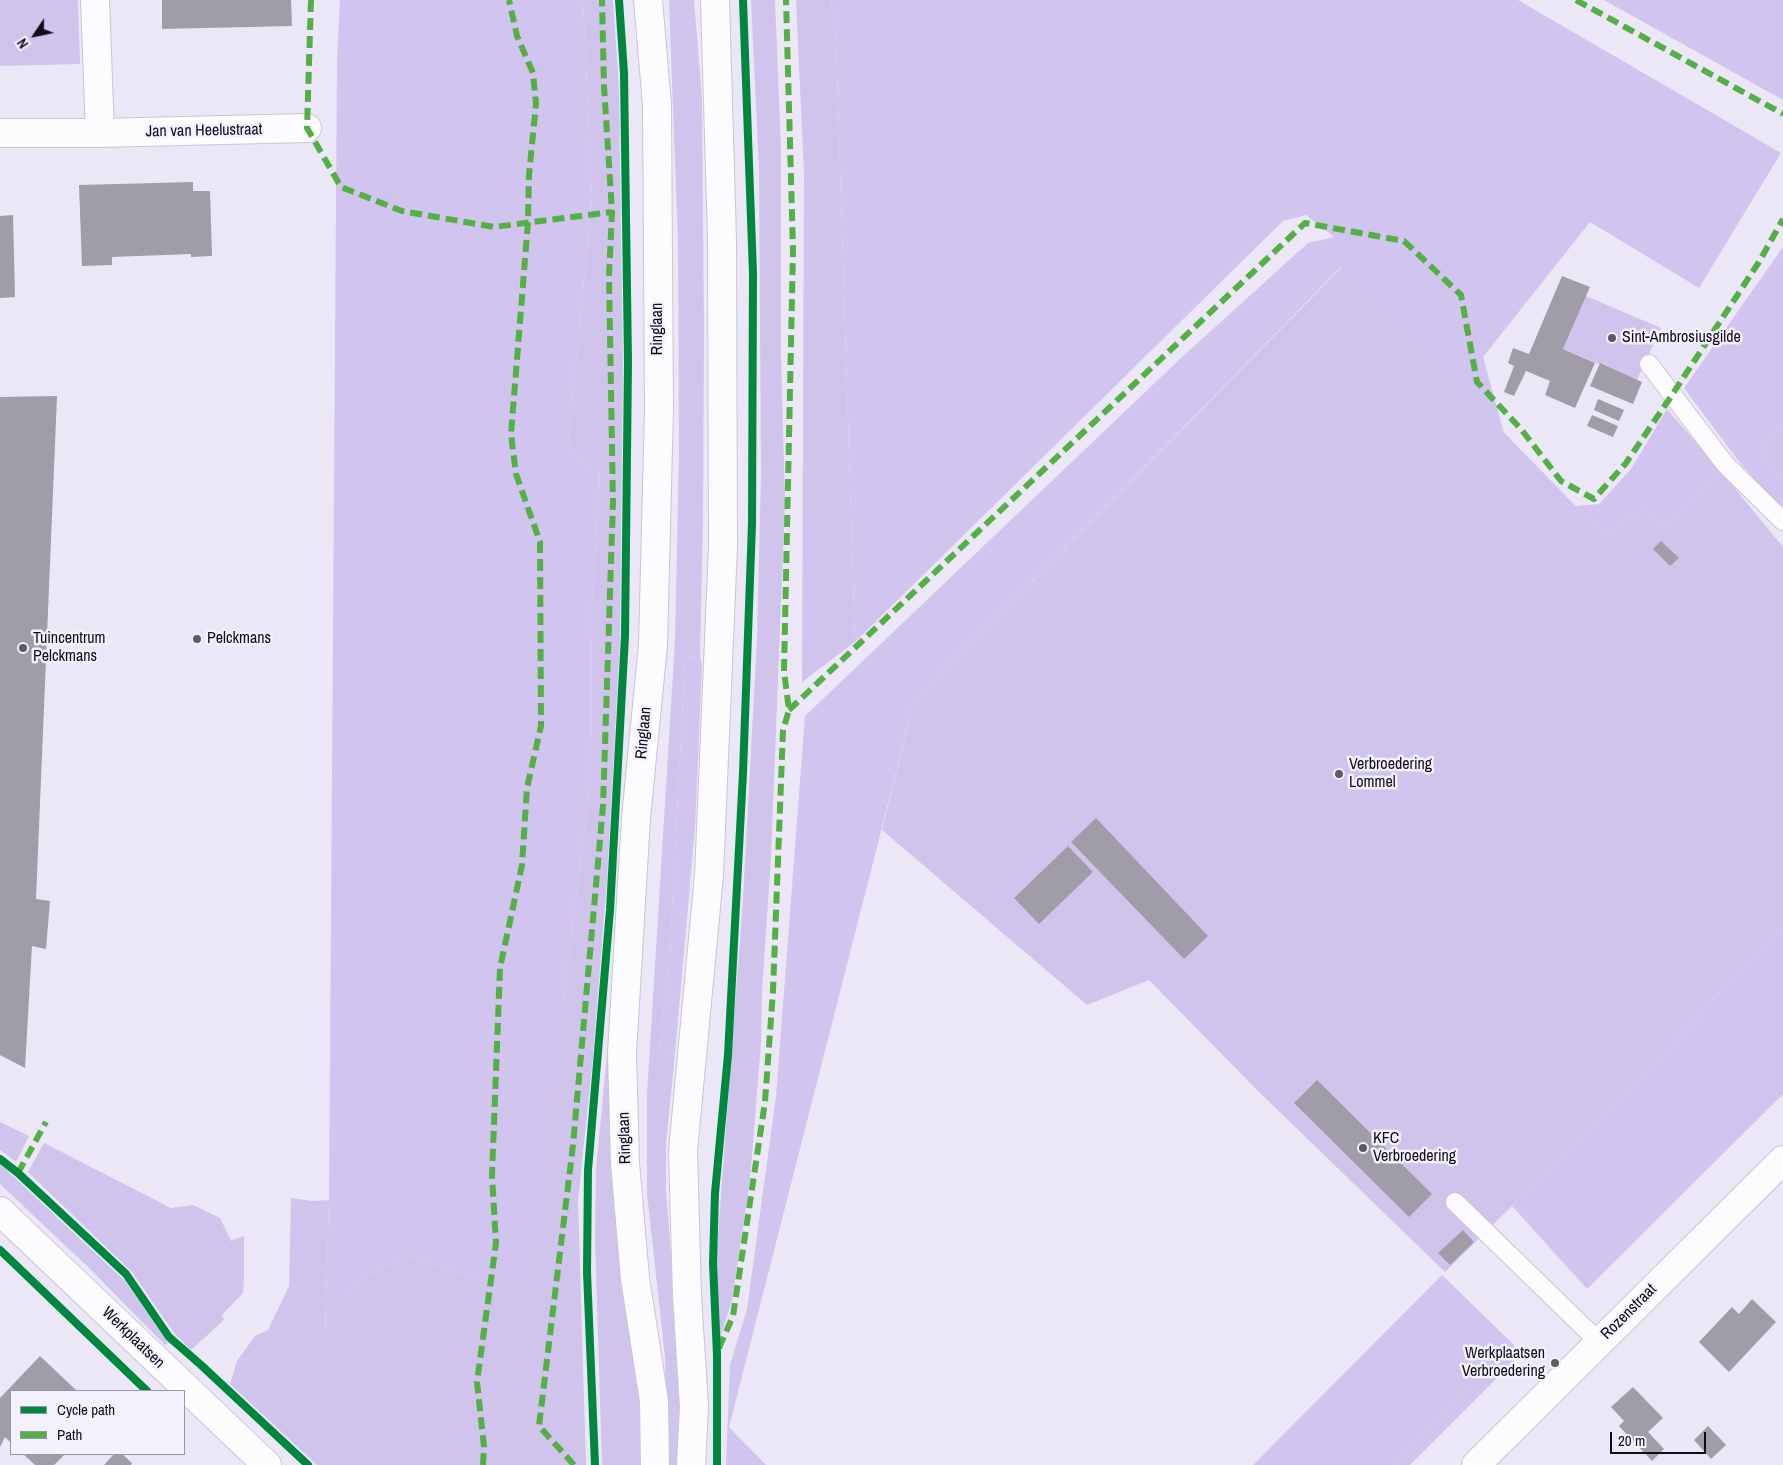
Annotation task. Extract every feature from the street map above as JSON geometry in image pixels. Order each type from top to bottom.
[{"type":"main road","points":[[94,0],[100,133]]},
{"type":"main road","name":"Ringlaan","points":[[648,0],[657,105],[659,418],[652,645],[636,818],[622,1053],[626,1173],[635,1278],[654,1401],[655,1465]]},
{"type":"main road","points":[[691,1465],[694,1407],[687,1296],[683,1151],[709,875],[723,546],[722,239],[715,0]]},
{"type":"main road","name":"Jan van Heelustraat","points":[[0,133],[100,133],[307,128]]},
{"type":"main road","name":"Rozenstraat","points":[[1476,1465],[1783,1160]]},
{"type":"main road","name":"Werkplaatsen","points":[[0,1211],[267,1465]]},
{"type":"lane","points":[[1649,364],[1725,464],[1783,521]]},
{"type":"lane","points":[[1455,1202],[1599,1342]]},
{"type":"shaded area","points":[[0,0],[78,0],[80,64],[0,66]]},
{"type":"shaded area","points":[[340,0],[583,0],[592,198],[568,444],[600,473],[592,600],[591,772],[564,999],[535,1278],[485,1282],[409,1256],[360,1280],[325,1336],[329,1200],[337,61]]},
{"type":"shaded area","points":[[583,0],[613,0],[619,89],[623,365],[620,640],[607,879],[593,1057],[578,1200],[586,1465],[317,1465],[230,1384],[237,1361],[255,1336],[268,1330],[289,1286],[291,1198],[312,1201],[329,1200],[325,1335],[360,1280],[409,1256],[485,1282],[564,999],[591,772],[592,600],[600,473],[568,444],[592,198]]},
{"type":"shaded area","points":[[669,0],[694,0],[702,98],[704,331],[700,656],[685,657],[671,932],[660,1049],[675,1054],[666,1144],[666,1189],[681,1391],[681,1465],[667,1465],[665,1357],[647,1194],[647,1095],[675,641],[679,452],[678,243]]},
{"type":"shaded area","points":[[751,0],[775,0],[781,147],[781,356],[785,501],[771,856],[762,992],[761,1044],[750,1179],[732,1300],[719,1342],[715,1275],[743,899],[757,639],[761,475],[759,169]]},
{"type":"shaded area","points":[[796,0],[831,0],[836,39],[855,642],[802,682],[804,173]]},
{"type":"shaded area","points":[[831,0],[1518,0],[1781,153],[1699,288],[1590,222],[1483,357],[1504,433],[1341,267],[914,702],[729,1427],[766,1465],[726,1465],[730,1365],[747,1309],[776,1096],[805,716],[1182,357],[1308,243],[1334,237],[1306,215],[1283,221],[855,642],[836,39]]},
{"type":"shaded area","points":[[1604,0],[1783,0],[1783,100]]},
{"type":"shaded area","points":[[1783,247],[1783,429],[1761,451],[1783,474],[1783,514],[1737,459],[1684,388]]},
{"type":"shaded area","name":"Verbroedering Lommel","points":[[1342,267],[1608,539],[1642,510],[1668,530],[1723,474],[1783,547],[1783,927],[1512,1206],[1445,1272],[1259,1092],[1149,980],[1087,1005],[882,830],[914,702]]},
{"type":"shaded area","name":"Sint-Ambrosiusgilde","points":[[1586,296],[1661,328],[1637,380],[1563,349]]},
{"type":"shaded area","points":[[1667,409],[1723,474],[1668,530],[1642,510],[1608,539],[1576,506],[1599,504],[1631,469]]},
{"type":"shaded area","points":[[1783,429],[1783,474],[1761,451]]},
{"type":"shaded area","points":[[700,656],[702,665],[695,828],[675,1054],[660,1049],[671,932],[685,657]]},
{"type":"shaded area","points":[[1783,927],[1783,1094],[1587,1289],[1512,1206]]},
{"type":"shaded area","points":[[615,969],[614,1191],[620,1262],[641,1378],[644,1465],[602,1465],[595,1239],[596,1170]]},
{"type":"shaded area","points":[[0,1122],[29,1136],[16,1162],[0,1150]]},
{"type":"shaded area","points":[[44,1143],[171,1208],[193,1205],[220,1218],[231,1241],[244,1236],[243,1293],[222,1315],[224,1320],[191,1350],[174,1333],[132,1272],[28,1172]]},
{"type":"shaded area","points":[[0,1164],[125,1281],[168,1343],[165,1345],[89,1268],[0,1184]]},
{"type":"shaded area","points":[[1442,1275],[1514,1345],[1393,1465],[1253,1465]]},
{"type":"shaded area","points":[[1514,1345],[1516,1359],[1410,1465],[1393,1465]]},
{"type":"building","points":[[162,0],[291,0],[292,26],[162,29]]},
{"type":"building","points":[[193,182],[193,191],[210,191],[212,256],[191,257],[191,254],[112,257],[112,265],[82,266],[79,185]]},
{"type":"building","points":[[13,215],[15,297],[0,298],[0,216]]},
{"type":"building","name":"Sint-Ambrosiusgilde","points":[[1562,276],[1590,287],[1563,349],[1595,363],[1575,408],[1545,395],[1550,381],[1526,371],[1514,396],[1504,392],[1514,366],[1508,363],[1513,348],[1529,354]]},
{"type":"building","points":[[1600,363],[1642,382],[1633,404],[1590,386]]},
{"type":"building","name":"Tuincentrum Pelckmans","points":[[57,396],[36,899],[50,901],[46,949],[32,946],[25,1068],[0,1055],[0,397]]},
{"type":"building","points":[[1598,399],[1624,410],[1619,421],[1594,410]]},
{"type":"building","points":[[1592,415],[1618,426],[1613,437],[1587,426]]},
{"type":"building","points":[[1661,541],[1679,558],[1670,566],[1653,549]]},
{"type":"building","points":[[1096,818],[1208,936],[1184,959],[1071,842]]},
{"type":"building","points":[[1068,846],[1093,872],[1039,924],[1014,898]]},
{"type":"building","name":"KFC Verbroedering","points":[[1317,1080],[1432,1194],[1409,1217],[1294,1103]]},
{"type":"building","points":[[1463,1230],[1474,1242],[1450,1265],[1438,1253]]},
{"type":"building","points":[[1752,1299],[1776,1322],[1729,1372],[1699,1342],[1732,1307],[1739,1314]]},
{"type":"building","points":[[40,1356],[76,1390],[10,1390],[10,1442],[5,1437],[0,1447],[0,1398]]},
{"type":"building","points":[[1633,1387],[1663,1418],[1648,1432],[1664,1449],[1652,1461],[1619,1426],[1624,1421],[1611,1407]]},
{"type":"building","points":[[1708,1426],[1726,1445],[1711,1459],[1694,1440]]},
{"type":"building","points":[[24,1455],[64,1455],[54,1465],[35,1465]]},
{"type":"building","points":[[113,1455],[123,1455],[132,1463],[131,1465],[104,1465]]},
{"type":"marked path","points":[[311,0],[307,128],[341,187],[402,211],[494,227],[612,212]]},
{"type":"marked path","points":[[483,1465],[484,1447],[477,1382],[496,1243],[492,1175],[500,968],[522,865],[527,788],[541,726],[540,542],[516,474],[511,434],[528,222],[529,175],[536,104],[533,73],[517,36],[509,0]]},
{"type":"marked path","points":[[574,1465],[539,1426],[573,1145],[603,806],[613,502],[609,276],[612,212],[604,86],[602,0]]},
{"type":"marked path","points":[[719,1348],[733,1316],[765,1102],[773,991],[783,730],[789,710],[784,671],[793,250],[786,0]]},
{"type":"marked path","points":[[1576,0],[1783,114]]},
{"type":"marked path","points":[[789,710],[1305,223],[1404,241],[1461,295],[1477,382],[1521,429],[1561,481],[1594,499],[1626,463],[1672,395],[1759,262],[1783,219]]},
{"type":"marked path","points":[[18,1173],[46,1122]]},
{"type":"cycle path","points":[[595,1465],[587,1272],[588,1170],[610,910],[625,636],[628,362],[624,73],[619,0]]},
{"type":"cycle path","points":[[717,1465],[717,1355],[713,1263],[715,1193],[728,1055],[743,773],[752,524],[753,273],[743,0]]},
{"type":"cycle path","points":[[0,1159],[18,1173],[126,1274],[169,1337],[308,1465]]},
{"type":"cycle path","points":[[0,1250],[146,1390]]},
{"type":"place","name":"Sint-Ambrosiusgilde","points":[[1612,338]]},
{"type":"place","name":"Pelckmans","points":[[197,639]]},
{"type":"place","name":"Tuincentrum Pelckmans","points":[[23,648]]},
{"type":"place","name":"Verbroedering Lommel","points":[[1339,774]]},
{"type":"place","name":"KFC Verbroedering","points":[[1363,1148]]},
{"type":"place","name":"Werkplaatsen Verbroedering","points":[[1555,1363]]}]
